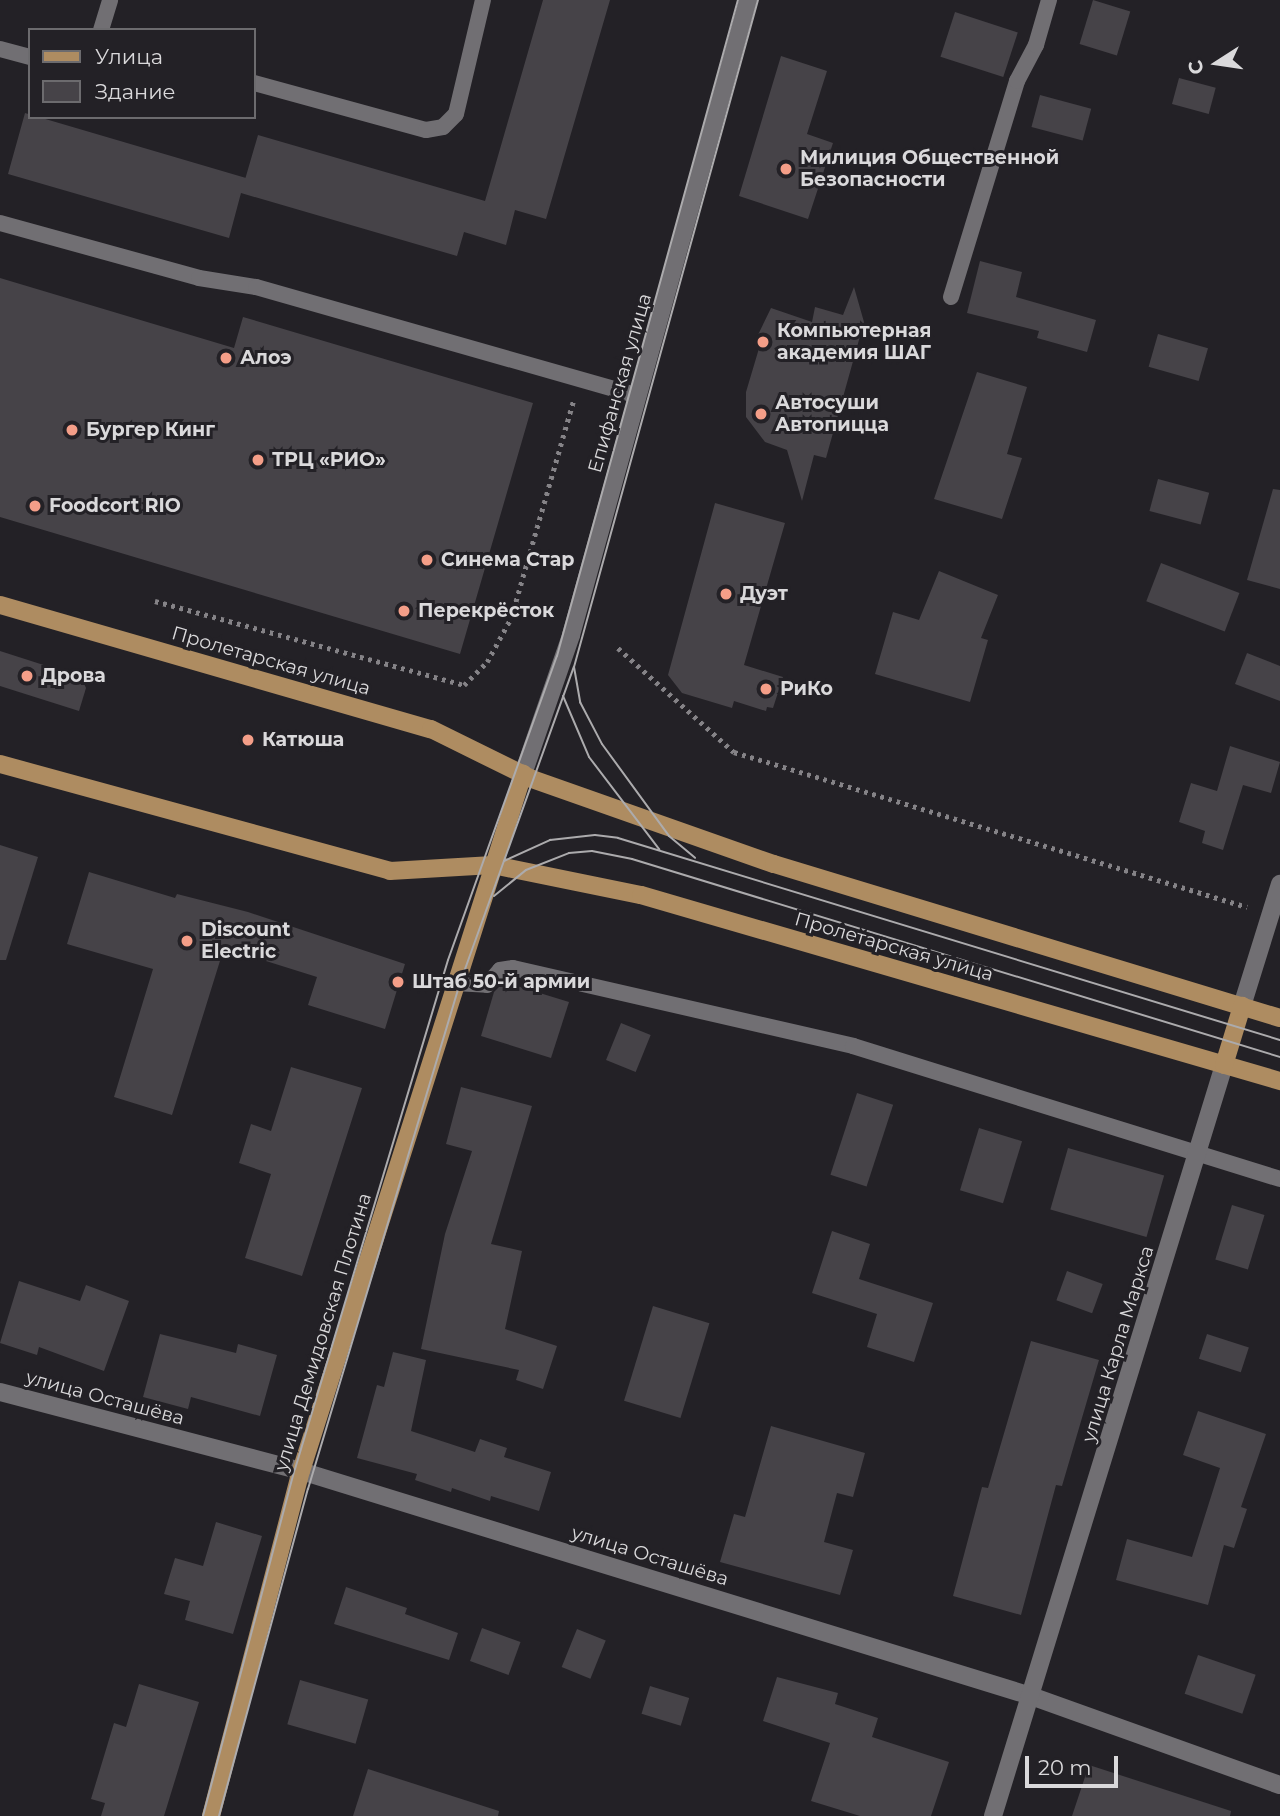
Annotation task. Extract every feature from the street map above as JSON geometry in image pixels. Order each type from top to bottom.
[{"type":"main road","name":"Пролетарская улица","points":[[0,605],[432,729],[523,774],[774,864],[1280,1018]]},
{"type":"main road","name":"Пролетарская улица","points":[[0,764],[390,871],[493,865],[640,895],[1280,1082]]},
{"type":"main road","points":[[493,865],[523,774]]},
{"type":"main road","name":"улица Демидовская Плотина","points":[[211,1816],[301,1471],[493,865]]},
{"type":"main road","name":"улица Карла Маркса","points":[[1224,1065],[1242,1006]]},
{"type":"street","name":"Епифанская улица","points":[[523,774],[571,635],[748,0]]},
{"type":"street","name":"улица Карла Маркса","points":[[1242,1006],[1280,884]]},
{"type":"street","name":"улица Карла Маркса","points":[[993,1816],[1224,1065]]},
{"type":"street","name":"улица Осташёва","points":[[0,1392],[301,1471],[1031,1696],[1280,1785]]},
{"type":"lane","points":[[102,28],[110,0]]},
{"type":"lane","points":[[256,84],[426,130],[443,127],[456,114],[483,0]]},
{"type":"lane","points":[[951,297],[1017,81],[1036,45],[1049,0]]},
{"type":"lane","points":[[0,49],[28,56]]},
{"type":"lane","points":[[0,223],[199,278],[256,287],[638,396]]},
{"type":"lane","points":[[454,983],[487,985],[500,970],[513,968],[853,1046],[1280,1179]]},
{"type":"path","points":[[155,601],[464,685],[487,662],[511,618],[580,380]]},
{"type":"path","points":[[618,648],[734,752],[1271,914]]},
{"type":"building","points":[[543,0],[610,0],[546,219],[515,210],[506,245],[464,232],[457,256],[241,193],[229,238],[8,174],[25,113],[28,114],[28,119],[45,119],[246,178],[258,135],[485,201]]},
{"type":"building","points":[[1093,0],[1130,11],[1117,55],[1080,44]]},
{"type":"building","points":[[955,12],[1018,32],[1003,77],[940,57]]},
{"type":"building","name":"Милиция Общественной Безопасности","points":[[781,56],[827,71],[807,134],[833,143],[808,219],[739,196]]},
{"type":"building","points":[[1179,78],[1216,88],[1209,114],[1172,104]]},
{"type":"building","points":[[1040,95],[1091,109],[1083,141],[1031,127]]},
{"type":"building","points":[[980,261],[1022,272],[1016,297],[1096,320],[1087,352],[1037,338],[1039,331],[967,313]]},
{"type":"building","name":"ТРЦ «РИО»","points":[[0,278],[234,348],[243,317],[533,403],[460,654],[0,517]]},
{"type":"building","points":[[854,287],[864,322],[826,458],[814,455],[802,501],[787,450],[765,442],[746,417],[746,392],[760,345],[754,343],[771,308],[812,322],[815,307],[843,315]]},
{"type":"building","points":[[1158,334],[1208,348],[1199,381],[1149,367]]},
{"type":"building","points":[[977,372],[1027,387],[1007,454],[1022,458],[1002,519],[934,499]]},
{"type":"building","points":[[1158,479],[1209,493],[1201,525],[1149,511]]},
{"type":"building","points":[[1273,489],[1280,490],[1280,589],[1247,580]]},
{"type":"building","name":"Дуэт","points":[[715,503],[785,523],[744,665],[783,677],[773,708],[767,707],[766,711],[734,701],[732,708],[682,693],[668,675]]},
{"type":"building","points":[[1161,563],[1239,593],[1225,631],[1146,601]]},
{"type":"building","points":[[939,571],[998,595],[981,638],[988,640],[970,702],[875,674],[893,612],[919,620]]},
{"type":"building","points":[[0,651],[81,677],[86,688],[79,711],[0,686]]},
{"type":"building","points":[[1247,653],[1280,666],[1280,701],[1235,684]]},
{"type":"building","points":[[1230,746],[1280,762],[1271,793],[1243,785],[1223,850],[1202,843],[1205,831],[1179,822],[1191,783],[1217,791]]},
{"type":"building","points":[[0,845],[38,857],[6,960],[0,960]]},
{"type":"building","points":[[89,872],[175,898],[177,894],[248,912],[405,964],[385,1029],[308,1005],[317,977],[224,948],[172,1115],[114,1097],[153,969],[67,944]]},
{"type":"building","points":[[504,982],[569,1002],[551,1058],[481,1036],[494,992]]},
{"type":"building","points":[[621,1023],[651,1035],[636,1072],[606,1060]]},
{"type":"building","points":[[291,1067],[362,1088],[302,1276],[245,1258],[271,1174],[239,1163],[251,1124],[271,1131]]},
{"type":"building","points":[[461,1087],[532,1106],[491,1244],[522,1251],[505,1329],[557,1346],[543,1389],[516,1380],[519,1370],[421,1349],[445,1234],[472,1151],[446,1144]]},
{"type":"building","points":[[857,1093],[893,1105],[867,1187],[830,1175]]},
{"type":"building","points":[[979,1128],[1022,1141],[1003,1203],[960,1190]]},
{"type":"building","points":[[1068,1148],[1164,1176],[1146,1237],[1050,1210]]},
{"type":"building","points":[[1232,1205],[1265,1215],[1248,1269],[1215,1260]]},
{"type":"building","points":[[832,1231],[870,1244],[859,1279],[933,1303],[914,1362],[867,1347],[877,1314],[812,1293]]},
{"type":"building","points":[[1067,1271],[1103,1284],[1092,1313],[1056,1300]]},
{"type":"building","points":[[19,1281],[80,1301],[86,1285],[129,1301],[104,1371],[39,1347],[37,1355],[0,1343]]},
{"type":"building","points":[[653,1306],[709,1323],[680,1418],[624,1401]]},
{"type":"building","points":[[160,1334],[236,1353],[238,1344],[277,1355],[260,1416],[191,1397],[188,1409],[143,1397]]},
{"type":"building","points":[[1207,1334],[1249,1348],[1241,1372],[1199,1359]]},
{"type":"building","points":[[1031,1341],[1099,1360],[1062,1486],[1056,1485],[1021,1615],[953,1596],[982,1487],[988,1488]]},
{"type":"building","points":[[393,1352],[426,1360],[411,1431],[475,1452],[480,1439],[507,1448],[504,1457],[551,1472],[539,1511],[491,1496],[490,1501],[452,1488],[451,1492],[415,1480],[417,1474],[357,1458],[377,1385],[384,1387]]},
{"type":"building","points":[[1198,1411],[1266,1434],[1241,1507],[1247,1509],[1234,1548],[1224,1545],[1208,1605],[1116,1580],[1127,1539],[1192,1557],[1220,1468],[1183,1455]]},
{"type":"building","points":[[771,1426],[865,1453],[853,1497],[837,1493],[824,1542],[853,1550],[840,1595],[720,1562],[734,1514],[745,1517]]},
{"type":"building","points":[[216,1522],[262,1536],[233,1634],[185,1620],[190,1601],[164,1594],[175,1558],[203,1566]]},
{"type":"building","points":[[346,1587],[407,1608],[405,1614],[458,1633],[449,1660],[334,1624]]},
{"type":"building","points":[[482,1628],[521,1642],[509,1675],[470,1661]]},
{"type":"building","points":[[577,1629],[606,1641],[590,1679],[562,1667]]},
{"type":"building","points":[[1198,1655],[1256,1675],[1242,1714],[1185,1694]]},
{"type":"building","points":[[777,1677],[838,1693],[835,1704],[878,1718],[872,1737],[949,1762],[931,1816],[860,1816],[811,1801],[830,1743],[763,1721]]},
{"type":"building","points":[[300,1680],[368,1700],[356,1744],[287,1724]]},
{"type":"building","points":[[139,1684],[199,1702],[164,1816],[101,1816],[105,1803],[91,1799],[114,1723],[126,1727]]},
{"type":"building","points":[[650,1686],[689,1698],[681,1726],[642,1714]]},
{"type":"building","points":[[1089,1765],[1231,1811],[1230,1816],[1072,1816]]},
{"type":"building","points":[[368,1769],[499,1811],[498,1816],[353,1816]]},
{"type":"tram line","points":[[203,1816],[295,1469],[448,960],[557,656],[738,0]]},
{"type":"tram line","points":[[219,1816],[308,1489],[460,983],[574,667],[758,0]]},
{"type":"tram line","points":[[574,667],[580,702],[602,744],[669,836],[695,858]]},
{"type":"tram line","points":[[563,696],[589,757],[659,849]]},
{"type":"tram line","points":[[504,861],[550,840],[595,835],[618,838],[1280,1040]]},
{"type":"tram line","points":[[494,896],[526,870],[569,853],[592,851],[632,859],[1280,1057]]},
{"type":"place","name":"Милиция Общественной Безопасности","points":[[786,169]]},
{"type":"place","name":"Компьютерная академия ШАГ","points":[[763,342]]},
{"type":"place","name":"Алоэ","points":[[226,358]]},
{"type":"place","name":"Автосуши Автопицца","points":[[761,414]]},
{"type":"place","name":"Бургер Кинг","points":[[72,430]]},
{"type":"place","name":"ТРЦ «РИО»","points":[[258,460]]},
{"type":"place","name":"Foodcort RIO","points":[[35,506]]},
{"type":"place","name":"Синема Стар","points":[[427,560]]},
{"type":"place","name":"Дуэт","points":[[726,594]]},
{"type":"place","name":"Перекрёсток","points":[[404,611]]},
{"type":"place","name":"Дрова","points":[[27,676]]},
{"type":"place","name":"РиКо","points":[[766,689]]},
{"type":"place","name":"Катюша","points":[[248,740]]},
{"type":"place","name":"Discount Electric","points":[[187,941]]},
{"type":"place","name":"Штаб 50-й армии","points":[[398,982]]}]
